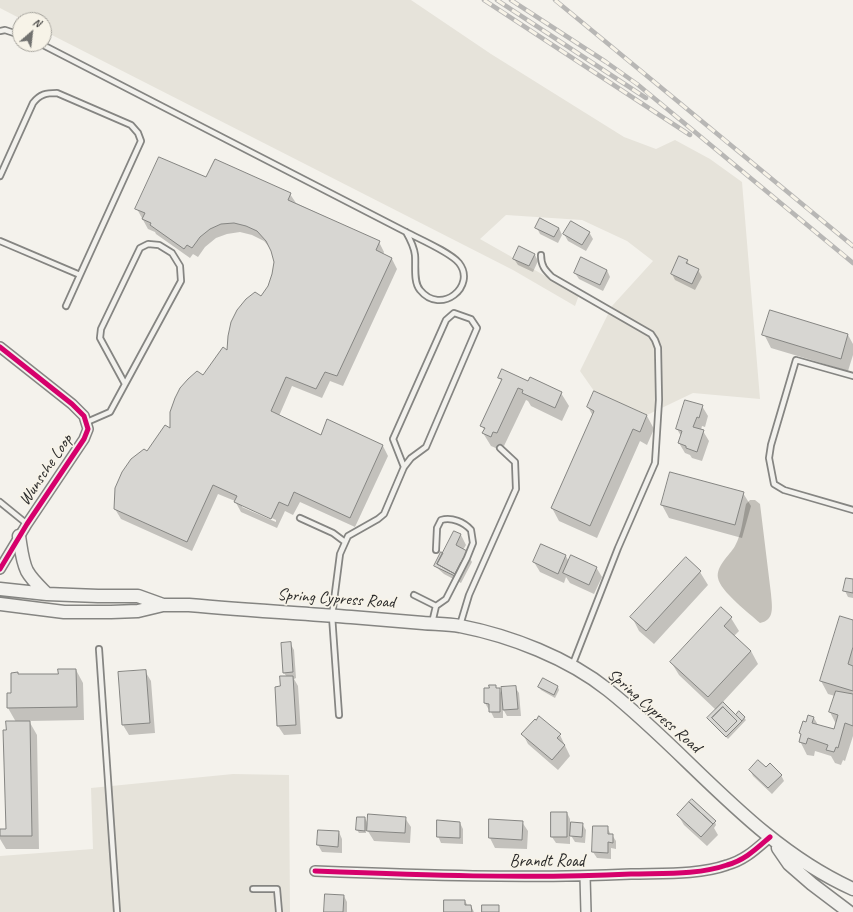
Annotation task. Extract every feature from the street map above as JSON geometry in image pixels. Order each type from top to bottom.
[{"type":"main road","points":[[20,536],[23,560],[27,571],[47,594]]},
{"type":"main road","name":"Spring Cypress Road","points":[[0,589],[47,594],[138,596],[163,605]]},
{"type":"main road","name":"Spring Cypress Road","points":[[0,604],[64,612],[138,611],[163,605],[190,605],[459,626],[488,633],[522,644],[572,666],[607,689],[652,728],[702,776],[770,837],[797,858],[853,889]]},
{"type":"main road","points":[[770,837],[789,864],[812,884],[849,912]]},
{"type":"street","name":"Wunsche Loop","points":[[0,347],[72,404],[84,416],[88,429],[84,439],[27,524],[0,569]]},
{"type":"street","name":"Brandt Road","points":[[315,871],[444,876],[585,876],[694,871],[715,869],[742,860],[770,837]]},
{"type":"street","points":[[585,876],[586,912]]},
{"type":"lane","points":[[0,32],[5,30],[12,32]]},
{"type":"lane","points":[[52,50],[406,232],[450,255],[458,262],[463,271],[464,280],[460,290],[452,297],[443,301],[431,300],[423,295],[418,289],[415,254],[412,242],[406,232]]},
{"type":"lane","points":[[0,176],[33,103],[38,97],[47,93],[57,93],[131,126],[138,133],[142,141],[66,306]]},
{"type":"lane","points":[[0,241],[80,275]]},
{"type":"lane","points":[[87,422],[110,412],[181,281],[180,266],[172,253],[159,245],[148,244],[140,248],[101,329],[100,338],[125,384]]},
{"type":"lane","points":[[541,255],[541,263],[544,270],[552,277],[651,334],[658,348],[659,400],[655,463],[618,548],[572,666]]},
{"type":"lane","points":[[339,715],[332,616],[340,554],[348,536],[384,514],[404,467],[411,458],[426,446],[477,328],[471,319],[454,313],[446,320],[393,439],[404,467]]},
{"type":"lane","points":[[853,376],[796,360],[771,445],[769,458],[774,484],[784,490],[853,510]]},
{"type":"lane","points":[[459,626],[469,595],[516,489],[515,462],[500,448]]},
{"type":"lane","points":[[0,502],[27,524]]},
{"type":"lane","points":[[300,518],[333,533],[346,542]]},
{"type":"lane","points":[[432,624],[436,606],[446,599],[467,558],[473,543],[471,530],[464,523],[459,521],[446,519],[441,520],[437,528],[436,550]]},
{"type":"lane","points":[[414,595],[436,606]]},
{"type":"lane","points":[[99,649],[117,912]]},
{"type":"lane","points":[[253,889],[277,889],[279,912]]},
{"type":"shaded area","points":[[0,0],[411,0],[491,54],[624,137],[656,149],[675,140],[710,159],[742,182],[760,399],[693,393],[647,415],[594,391],[580,371],[612,306],[653,261],[627,241],[582,220],[506,215],[480,239],[579,295],[575,306],[513,270],[52,35],[52,12],[12,12],[12,14],[0,8]]},
{"type":"shaded area","points":[[750,500],[755,500],[760,504],[772,608],[772,612],[768,619],[760,623],[730,596],[718,578],[721,565],[735,546],[741,530],[746,504]]},
{"type":"shaded area","points":[[233,774],[289,775],[290,912],[0,912],[0,856],[93,849],[91,788]]},
{"type":"building","points":[[159,157],[206,177],[215,159],[291,193],[288,200],[380,241],[376,250],[392,258],[337,376],[325,372],[316,389],[286,377],[271,411],[321,435],[327,419],[383,445],[350,518],[294,492],[288,506],[279,502],[271,519],[234,502],[237,496],[213,485],[187,542],[114,509],[115,488],[122,472],[131,459],[144,449],[147,451],[165,425],[170,428],[170,412],[180,388],[197,371],[203,375],[223,347],[227,350],[231,322],[237,310],[246,299],[255,292],[261,296],[268,286],[274,262],[266,241],[257,231],[246,226],[234,223],[221,224],[210,229],[200,237],[192,248],[187,245],[184,249],[150,225],[151,223],[142,219],[145,213],[135,209]]},
{"type":"building","points":[[540,218],[559,228],[554,237],[535,228]]},
{"type":"building","points":[[571,221],[590,232],[582,245],[563,234]]},
{"type":"building","points":[[519,246],[535,254],[529,266],[513,259]]},
{"type":"building","points":[[679,256],[688,260],[686,263],[699,269],[692,284],[671,274]]},
{"type":"building","points":[[581,257],[607,270],[600,285],[574,273]]},
{"type":"building","points":[[770,310],[848,334],[841,359],[762,335]]},
{"type":"building","points":[[502,369],[528,381],[530,377],[562,392],[555,408],[522,393],[523,390],[518,388],[497,433],[493,432],[491,437],[482,433],[485,428],[480,426],[502,379],[498,378]]},
{"type":"building","points":[[594,391],[647,415],[640,432],[633,429],[590,526],[551,508],[594,411],[587,407]]},
{"type":"building","points":[[685,400],[703,405],[699,418],[697,417],[693,427],[704,430],[697,452],[678,443],[682,431],[676,429]]},
{"type":"building","points":[[670,472],[744,492],[735,525],[661,505]]},
{"type":"building","points":[[454,531],[461,534],[456,545],[467,551],[455,574],[437,564]]},
{"type":"building","points":[[541,544],[566,555],[558,574],[533,562]]},
{"type":"building","points":[[441,552],[443,553],[437,564],[455,574],[461,562],[464,563],[457,577],[434,566]]},
{"type":"building","points":[[571,555],[597,567],[589,585],[563,573]]},
{"type":"building","points":[[686,557],[701,571],[646,631],[630,617]]},
{"type":"building","points":[[846,578],[853,579],[853,593],[843,591]]},
{"type":"building","points":[[721,607],[732,617],[724,626],[751,651],[708,697],[670,662]]},
{"type":"building","points":[[840,616],[853,620],[853,647],[848,664],[853,666],[853,691],[820,681]]},
{"type":"building","points":[[291,642],[293,672],[283,673],[281,643]]},
{"type":"building","points":[[58,669],[76,669],[77,707],[7,708],[7,693],[11,693],[11,673],[58,674]]},
{"type":"building","points":[[146,670],[150,723],[122,725],[118,672]]},
{"type":"building","points":[[280,676],[293,676],[296,725],[277,726],[275,687],[280,686]]},
{"type":"building","points":[[543,678],[558,686],[554,695],[538,687]]},
{"type":"building","points":[[489,685],[496,685],[496,688],[500,688],[500,712],[489,712],[489,704],[484,703],[484,688],[489,688]]},
{"type":"building","points":[[516,686],[518,709],[503,710],[501,687]]},
{"type":"building","points":[[836,691],[853,694],[853,726],[845,723],[838,748],[836,747],[834,752],[826,750],[828,745],[808,738],[806,744],[799,742],[801,734],[799,733],[803,721],[806,722],[808,715],[814,717],[812,723],[834,729],[838,715],[829,712]]},
{"type":"building","points":[[723,702],[742,721],[726,737],[707,718]],"holes":[[[723,707],[737,721],[726,732],[712,718]]]},
{"type":"building","points":[[723,707],[737,721],[726,732],[712,718]]},
{"type":"building","points":[[739,711],[745,717],[742,721],[736,715]]},
{"type":"building","points":[[539,716],[561,734],[557,738],[565,745],[552,760],[521,734]]},
{"type":"building","points":[[6,721],[30,721],[32,836],[0,836],[0,829],[6,829],[3,730],[6,730]]},
{"type":"building","points":[[758,760],[766,767],[770,763],[782,775],[768,788],[749,770]]},
{"type":"building","points":[[692,799],[716,821],[713,824],[689,802]]},
{"type":"building","points":[[689,802],[713,824],[701,837],[677,815]]},
{"type":"building","points":[[551,812],[567,812],[567,837],[551,837]]},
{"type":"building","points":[[368,814],[406,817],[405,833],[367,831]]},
{"type":"building","points":[[357,817],[365,817],[365,831],[356,830]]},
{"type":"building","points":[[489,819],[523,821],[522,840],[489,838]]},
{"type":"building","points":[[437,820],[460,822],[460,838],[437,837]]},
{"type":"building","points":[[571,822],[583,823],[582,837],[570,836]]},
{"type":"building","points":[[593,826],[608,826],[608,834],[613,834],[613,843],[608,842],[608,853],[592,852]]},
{"type":"building","points":[[318,830],[339,831],[338,847],[317,845]]},
{"type":"building","points":[[325,894],[344,895],[343,912],[324,912]]},
{"type":"building","points":[[444,900],[465,900],[465,905],[471,905],[472,912],[444,912]]},
{"type":"building","points":[[482,905],[499,905],[499,912],[482,912]]},
{"type":"railway","points":[[484,0],[690,135]]},
{"type":"railway","points":[[497,0],[646,98]]},
{"type":"railway","points":[[511,0],[637,84],[853,263]]},
{"type":"railway","points":[[555,0],[853,246]]},
{"type":"cycle path","points":[[0,347],[72,404],[84,416],[88,429],[84,439],[27,524],[0,569]]},
{"type":"cycle path","points":[[315,871],[513,876],[692,872],[716,868],[733,863],[750,854],[770,837]]}]
